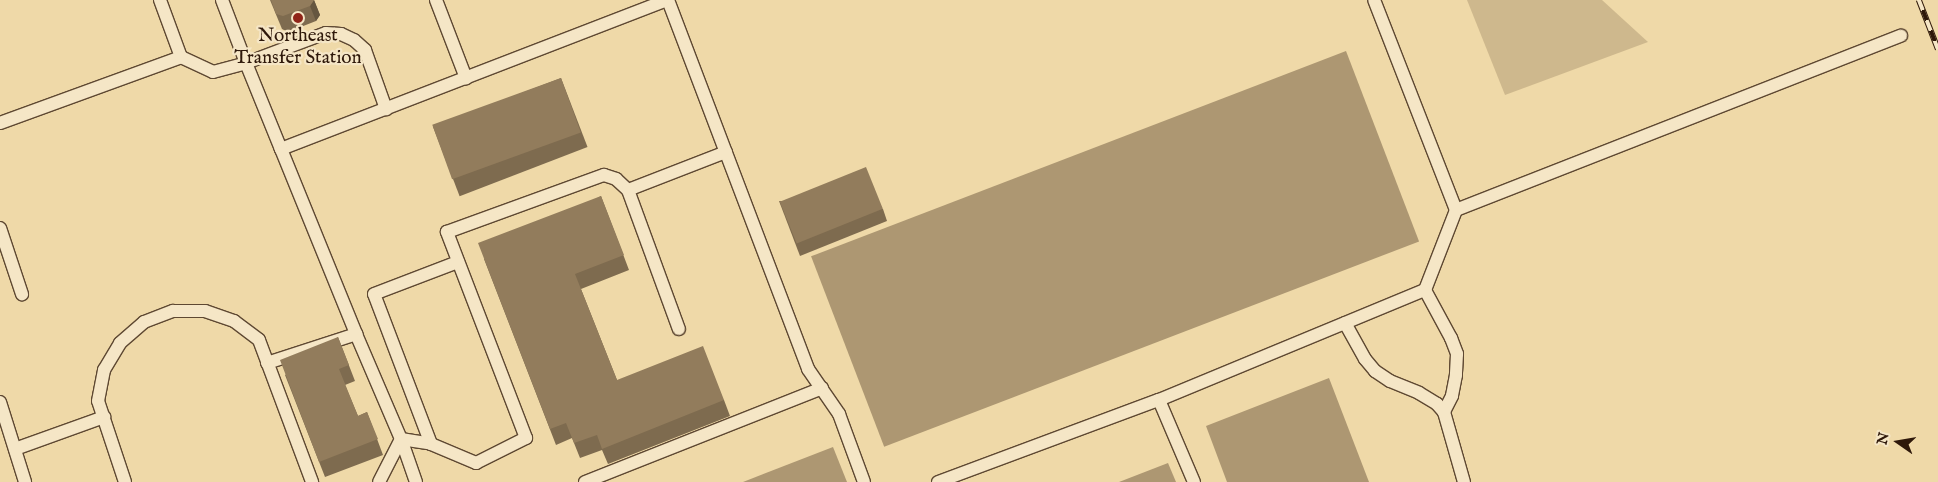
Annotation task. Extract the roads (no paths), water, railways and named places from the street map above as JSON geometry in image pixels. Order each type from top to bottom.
[{"type":"lane","points":[[160,0],[181,57],[213,72],[246,63],[326,33],[341,34],[354,40],[365,50],[386,109]]},
{"type":"lane","points":[[222,0],[356,334],[401,439],[416,482]]},
{"type":"lane","points":[[436,0],[466,78]]},
{"type":"lane","points":[[281,149],[668,0],[808,368],[839,414],[864,482]]},
{"type":"lane","points":[[938,482],[1159,400],[1425,290],[1456,210],[1374,0]]},
{"type":"lane","points":[[1456,210],[1901,36]]},
{"type":"lane","points":[[0,122],[181,57]]},
{"type":"lane","points":[[628,190],[726,152]]},
{"type":"lane","points":[[401,439],[431,444],[476,463],[526,438],[447,232],[604,175],[616,179],[628,190],[679,329]]},
{"type":"lane","points":[[0,228],[22,294]]},
{"type":"lane","points":[[431,444],[374,294],[458,262]]},
{"type":"lane","points":[[1425,290],[1451,338],[1457,354],[1452,396],[1444,412]]},
{"type":"lane","points":[[125,482],[98,401],[104,370],[120,343],[144,322],[173,311],[205,311],[234,321],[259,340],[312,482]]},
{"type":"lane","points":[[1345,323],[1365,359],[1375,371],[1390,381],[1419,393],[1437,404],[1444,412],[1464,482]]},
{"type":"lane","points":[[267,363],[356,334]]},
{"type":"lane","points":[[585,482],[822,388]]},
{"type":"lane","points":[[1159,400],[1194,482]]},
{"type":"lane","points":[[0,402],[25,482]]},
{"type":"lane","points":[[15,449],[104,417]]},
{"type":"lane","points":[[380,482],[401,439]]},
{"type":"railway","points":[[1919,0],[1938,49]]},
{"type":"place","name":"Northeast Transfer Station","points":[[298,18]]}]
